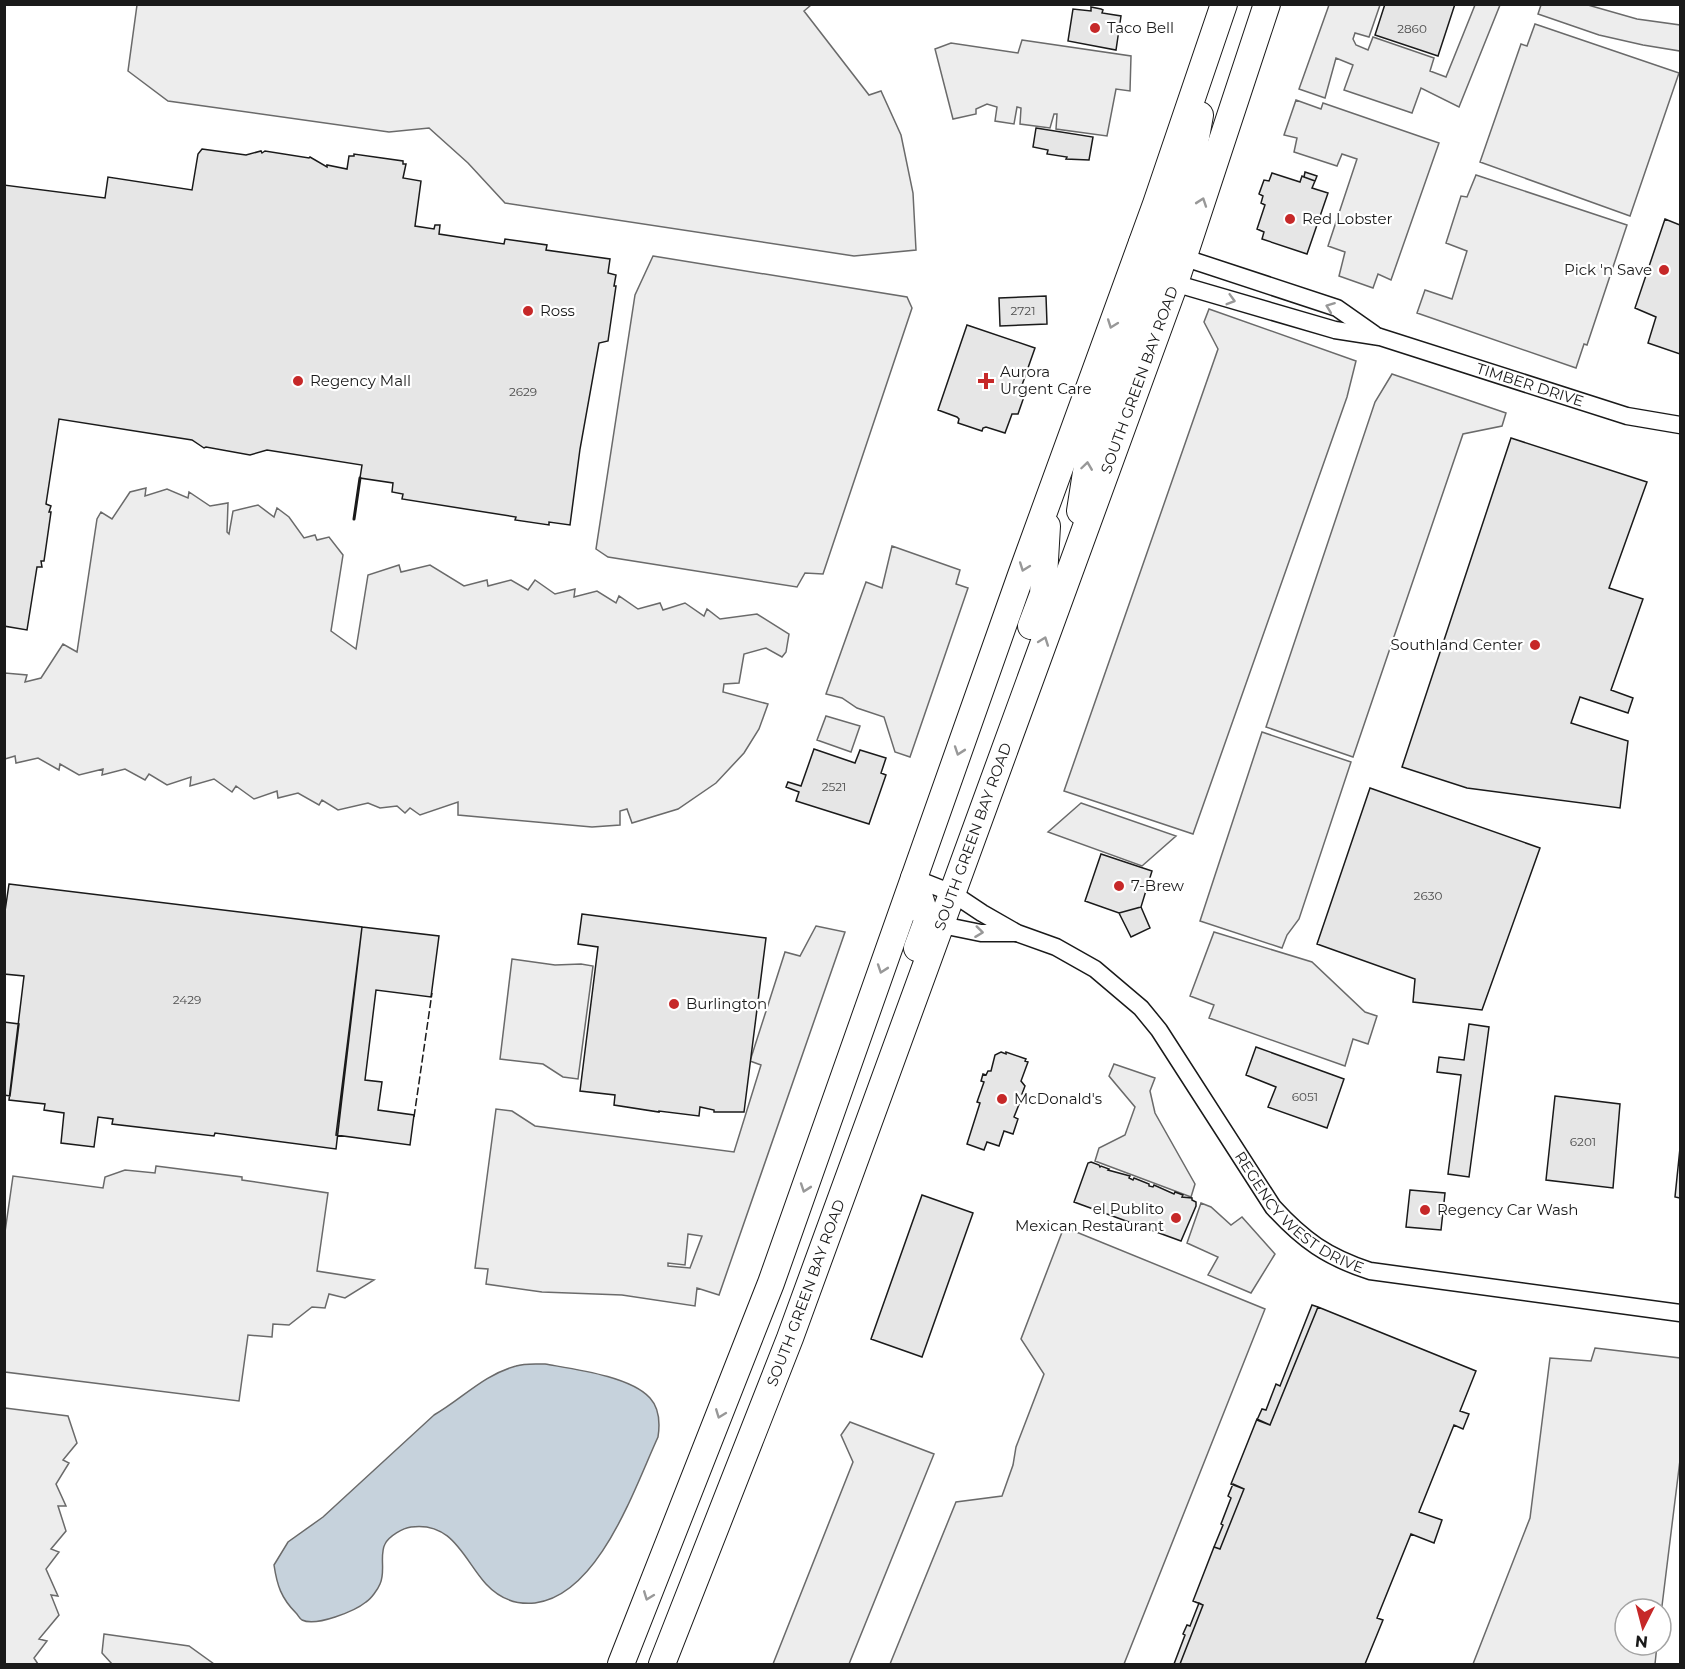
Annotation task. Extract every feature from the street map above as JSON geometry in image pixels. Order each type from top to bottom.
[{"type":"main road","name":"SOUTH GREEN BAY ROAD","points":[[621,1665],[753,1328],[1049,496],[1153,276],[1162,250],[1212,38],[1224,4]]},
{"type":"main road","name":"SOUTH GREEN BAY ROAD","points":[[662,1665],[778,1370],[846,1186],[861,1106],[948,891],[1072,565],[1162,250],[1267,4]]},
{"type":"main road","points":[[948,891],[947,863],[1043,594],[1049,496]]},
{"type":"main road","points":[[914,878],[934,923]]},
{"type":"main road","points":[[778,1370],[779,1335],[814,1236],[828,1186],[824,1133]]},
{"type":"main road","points":[[683,1612],[703,1521],[754,1395],[753,1328]]},
{"type":"street","name":"TIMBER DRIVE","points":[[1162,250],[1337,308],[1380,337]]},
{"type":"street","name":"TIMBER DRIVE","points":[[1153,276],[1335,330],[1380,337],[1627,416],[1680,425]]},
{"type":"street","name":"REGENCY WEST DRIVE","points":[[914,878],[948,891],[1017,933],[1074,956],[1108,978],[1141,1008],[1159,1030],[1273,1207],[1293,1229],[1316,1248],[1342,1262],[1370,1271],[1680,1313]]},
{"type":"street","name":"REGENCY WEST DRIVE","points":[[901,914],[981,933],[1017,933]]},
{"type":"shaded area","points":[[137,5],[811,5],[804,11],[869,95],[881,91],[901,135],[913,193],[916,250],[854,256],[505,203],[468,163],[429,128],[389,132],[168,101],[128,71]]},
{"type":"shaded area","points":[[1329,5],[1380,5],[1369,37],[1355,33],[1353,39],[1356,45],[1368,50],[1373,37],[1434,58],[1430,71],[1446,77],[1475,5],[1500,5],[1459,107],[1421,88],[1412,113],[1344,90],[1353,65],[1336,58],[1325,98],[1299,89]]},
{"type":"shaded area","points":[[1541,5],[1588,5],[1637,19],[1680,25],[1680,51],[1599,35],[1538,14]]},
{"type":"shaded area","points":[[1535,24],[1679,73],[1630,216],[1480,162],[1521,44],[1527,46]]},
{"type":"shaded area","points":[[1022,40],[1131,56],[1130,91],[1116,89],[1107,136],[1056,129],[1057,114],[1054,114],[1050,128],[1020,124],[1021,108],[1017,107],[1014,124],[995,121],[997,107],[987,104],[976,109],[976,114],[953,119],[935,49],[951,43],[1018,53]]},
{"type":"shaded area","points":[[1296,100],[1321,109],[1323,103],[1439,143],[1391,280],[1378,274],[1373,288],[1339,276],[1345,252],[1328,246],[1357,159],[1342,154],[1337,166],[1294,152],[1297,138],[1284,135]]},
{"type":"shaded area","points":[[1476,175],[1627,225],[1587,345],[1584,344],[1576,368],[1417,313],[1425,290],[1452,299],[1467,251],[1446,243],[1461,196],[1467,197]]},
{"type":"shaded area","points":[[653,256],[907,297],[912,308],[823,574],[805,573],[797,587],[608,557],[596,549],[635,295]]},
{"type":"shaded area","points":[[1209,309],[1356,361],[1347,397],[1193,834],[1064,791],[1218,349],[1204,322]]},
{"type":"shaded area","points":[[1392,374],[1506,413],[1502,426],[1463,434],[1353,757],[1266,727],[1375,402]]},
{"type":"shaded area","points":[[146,488],[145,496],[167,489],[188,498],[189,492],[210,506],[228,503],[227,532],[229,534],[233,511],[258,505],[274,517],[277,508],[289,517],[304,538],[315,535],[317,540],[329,537],[343,555],[331,631],[356,649],[368,575],[399,565],[401,572],[430,565],[464,586],[487,580],[488,586],[511,580],[528,590],[535,580],[555,594],[575,589],[574,597],[597,591],[616,603],[619,596],[638,609],[660,603],[663,610],[685,603],[704,616],[707,609],[720,619],[757,614],[789,634],[786,652],[782,657],[766,648],[744,654],[739,683],[724,684],[723,692],[768,704],[759,729],[744,753],[716,783],[678,809],[632,823],[627,809],[620,811],[620,825],[592,827],[458,815],[458,802],[420,815],[410,808],[405,813],[397,806],[380,808],[368,803],[338,810],[322,800],[319,805],[298,793],[278,798],[277,791],[254,799],[236,786],[232,792],[214,779],[190,786],[191,777],[167,785],[149,774],[145,780],[125,769],[102,775],[103,769],[79,775],[60,764],[59,770],[38,758],[16,763],[15,756],[5,759],[5,673],[27,675],[25,682],[41,678],[63,644],[77,652],[97,519],[101,512],[112,519],[130,492]]},
{"type":"shaded area","points":[[892,546],[960,570],[956,584],[968,588],[910,757],[895,752],[884,717],[857,708],[842,698],[826,694],[866,582],[882,588]]},
{"type":"shaded area","points":[[826,716],[860,726],[851,752],[817,740]]},
{"type":"shaded area","points":[[1262,732],[1351,762],[1299,919],[1287,935],[1282,948],[1200,921]]},
{"type":"shaded area","points":[[1081,803],[1176,836],[1142,866],[1048,832]]},
{"type":"shaded area","points":[[816,926],[845,932],[719,1295],[697,1288],[695,1306],[622,1295],[542,1292],[486,1284],[488,1269],[475,1268],[496,1109],[512,1111],[535,1126],[734,1152],[761,1065],[750,1061],[785,952],[800,956]],"holes":[[[688,1234],[702,1236],[690,1268],[668,1266],[668,1263],[685,1265]]]},
{"type":"shaded area","points":[[1214,932],[1312,962],[1365,1012],[1377,1016],[1368,1044],[1353,1039],[1345,1066],[1209,1018],[1214,1005],[1190,996]]},
{"type":"shaded area","points":[[512,959],[555,965],[593,966],[578,1079],[563,1077],[543,1064],[500,1059]]},
{"type":"shaded area","points":[[1114,1064],[1155,1078],[1150,1091],[1155,1113],[1195,1184],[1191,1197],[1095,1161],[1099,1148],[1125,1135],[1135,1107],[1109,1076]]},
{"type":"shaded area","points":[[156,1166],[242,1177],[242,1180],[328,1193],[317,1271],[374,1280],[345,1298],[329,1294],[325,1308],[312,1307],[289,1325],[273,1324],[272,1337],[248,1335],[239,1401],[5,1372],[4,1239],[13,1176],[103,1188],[105,1177],[125,1170],[155,1173]]},
{"type":"shaded area","points":[[1201,1203],[1211,1207],[1231,1225],[1242,1217],[1275,1254],[1251,1293],[1208,1275],[1218,1257],[1187,1243]]},
{"type":"shaded area","points":[[1064,1227],[1265,1309],[1124,1664],[890,1664],[956,1502],[1002,1496],[1013,1465],[1016,1447],[1044,1374],[1021,1339]]},
{"type":"shaded area","points":[[1595,1348],[1680,1358],[1680,1460],[1663,1597],[1613,1597],[1613,1657],[1656,1657],[1655,1664],[1473,1664],[1530,1518],[1550,1358],[1591,1361]]},
{"type":"shaded area","points":[[545,1364],[585,1371],[629,1384],[650,1398],[656,1407],[658,1417],[658,1437],[625,1510],[596,1561],[578,1581],[558,1596],[535,1603],[515,1602],[502,1597],[486,1584],[456,1544],[447,1536],[425,1527],[411,1527],[396,1533],[385,1544],[382,1579],[368,1601],[353,1610],[326,1620],[308,1622],[301,1619],[283,1596],[275,1572],[274,1565],[288,1542],[323,1517],[434,1415],[493,1375],[516,1366]]},
{"type":"shaded area","points":[[5,1408],[68,1416],[77,1443],[63,1460],[69,1463],[56,1484],[66,1506],[58,1506],[66,1531],[51,1549],[59,1552],[46,1569],[58,1596],[51,1595],[59,1615],[39,1639],[47,1641],[34,1658],[38,1664],[5,1664]]},
{"type":"shaded area","points":[[850,1422],[934,1454],[849,1664],[773,1664],[853,1462],[841,1435]]},
{"type":"shaded area","points":[[104,1634],[189,1646],[214,1664],[112,1664],[102,1653]]},
{"type":"building","points":[[1385,4],[1455,4],[1438,56],[1375,35]]},
{"type":"building","name":"Taco Bell","points":[[1091,7],[1103,10],[1102,13],[1121,16],[1116,50],[1068,41],[1073,9],[1091,11]]},
{"type":"building","points":[[1036,128],[1093,137],[1089,160],[1066,159],[1067,157],[1047,154],[1048,150],[1033,147]]},
{"type":"building","name":"Regency Mall","points":[[202,149],[246,155],[265,151],[310,157],[327,167],[327,165],[347,169],[349,156],[354,156],[354,154],[403,161],[403,164],[406,164],[403,178],[421,181],[415,226],[434,229],[435,225],[440,225],[439,234],[504,244],[505,239],[547,245],[546,250],[610,259],[608,273],[616,275],[614,286],[616,286],[608,341],[599,343],[580,449],[570,525],[549,522],[549,525],[515,520],[516,517],[402,499],[403,494],[392,492],[393,483],[360,478],[362,465],[267,450],[250,455],[204,448],[192,440],[59,419],[46,504],[51,506],[49,512],[51,512],[44,561],[41,561],[42,567],[37,567],[27,630],[4,626],[4,185],[105,198],[108,177],[192,190],[198,154]]},
{"type":"building","points":[[1305,172],[1317,176],[1315,181],[1304,177]]},
{"type":"building","name":"Red Lobster","points":[[1272,173],[1300,182],[1302,176],[1315,181],[1312,188],[1328,193],[1307,254],[1262,239],[1264,232],[1257,229],[1265,205],[1261,203],[1263,196],[1259,194],[1264,180],[1269,181]]},
{"type":"building","name":"Pick 'n Save","points":[[1665,219],[1680,225],[1680,354],[1648,343],[1656,317],[1635,308]]},
{"type":"building","points":[[1046,296],[1047,324],[1000,326],[999,298]]},
{"type":"building","name":"Aurora Urgent Care","points":[[967,325],[1035,348],[1022,385],[1027,388],[1018,414],[1012,414],[1005,433],[986,427],[982,431],[958,423],[957,417],[938,410]]},
{"type":"building","name":"Southland Center","points":[[1511,438],[1647,482],[1609,588],[1643,599],[1611,690],[1633,698],[1628,713],[1580,697],[1571,723],[1628,741],[1620,808],[1467,788],[1402,767]]},
{"type":"building","points":[[814,749],[855,763],[860,750],[886,758],[881,773],[886,775],[869,824],[796,801],[799,792],[786,787],[788,782],[801,786]]},
{"type":"building","points":[[1370,788],[1540,848],[1482,1010],[1413,1002],[1415,979],[1317,944]]},
{"type":"building","name":"7-Brew","points":[[1101,854],[1152,871],[1141,907],[1119,913],[1085,901]]},
{"type":"building","points":[[9,884],[362,927],[336,1149],[215,1133],[214,1136],[112,1124],[113,1119],[98,1117],[94,1147],[61,1143],[64,1113],[44,1110],[45,1104],[9,1100],[24,976],[4,974],[4,918]]},
{"type":"building","points":[[1141,907],[1150,928],[1131,937],[1119,913]]},
{"type":"building","name":"Burlington","points":[[582,914],[766,938],[744,1112],[714,1112],[714,1110],[700,1107],[699,1116],[659,1112],[614,1105],[615,1095],[580,1091],[598,947],[578,944]]},
{"type":"building","points":[[362,927],[439,936],[431,997],[376,990],[365,1080],[382,1082],[378,1110],[414,1115],[410,1145],[336,1135]]},
{"type":"building","points":[[4,1022],[19,1024],[10,1096],[4,1095]]},
{"type":"building","points":[[1469,1024],[1489,1027],[1469,1177],[1448,1174],[1461,1075],[1437,1072],[1439,1057],[1464,1060]]},
{"type":"building","points":[[1256,1047],[1344,1079],[1327,1128],[1268,1107],[1276,1087],[1246,1075]]},
{"type":"building","name":"McDonald's","points":[[1001,1052],[1026,1059],[1025,1061],[1028,1062],[1021,1081],[1025,1086],[1022,1094],[1027,1095],[1023,1103],[1020,1102],[1014,1117],[1018,1119],[1013,1134],[1004,1131],[999,1146],[987,1142],[984,1150],[967,1144],[980,1103],[977,1102],[984,1082],[981,1081],[983,1074],[986,1075],[988,1071],[991,1071],[995,1055]]},
{"type":"building","points":[[1555,1096],[1620,1104],[1613,1188],[1546,1180]]},
{"type":"building","points":[[1680,1148],[1680,1198],[1675,1197]]},
{"type":"building","points":[[1091,1162],[1130,1176],[1129,1178],[1149,1184],[1149,1186],[1154,1185],[1174,1194],[1175,1192],[1183,1195],[1182,1197],[1192,1198],[1196,1206],[1181,1241],[1074,1202],[1088,1163]]},
{"type":"building","name":"Regency Car Wash","points":[[1410,1190],[1445,1193],[1441,1230],[1406,1227]]},
{"type":"building","points":[[922,1195],[973,1213],[922,1357],[871,1339]]},
{"type":"building","points":[[1312,1305],[1318,1307],[1270,1425],[1257,1420],[1262,1409],[1266,1410],[1276,1384],[1280,1386]]},
{"type":"building","points":[[1318,1307],[1476,1371],[1460,1411],[1469,1414],[1463,1429],[1454,1425],[1419,1512],[1442,1520],[1434,1543],[1411,1534],[1377,1618],[1383,1620],[1365,1664],[1180,1664],[1203,1605],[1193,1601],[1214,1547],[1220,1549],[1244,1489],[1231,1484],[1257,1419],[1270,1425]]},
{"type":"building","points":[[1233,1484],[1244,1489],[1220,1549],[1214,1547],[1223,1525],[1221,1524],[1231,1498],[1228,1496]]},
{"type":"building","points":[[1199,1603],[1203,1605],[1180,1664],[1174,1664],[1185,1635],[1183,1634],[1187,1625],[1190,1626]]},
{"type":"fence","points":[[414,1117],[432,993]]},
{"type":"wall","points":[[354,519],[360,478]]},
{"type":"place","name":"Taco Bell","points":[[1095,28]]},
{"type":"place","name":"Red Lobster","points":[[1290,219]]},
{"type":"place","name":"Pick 'n Save","points":[[1664,270]]},
{"type":"place","name":"Ross","points":[[528,311]]},
{"type":"place","name":"Regency Mall","points":[[298,381]]},
{"type":"place","name":"Aurora Urgent Care","points":[[986,381]]},
{"type":"place","name":"Southland Center","points":[[1535,645]]},
{"type":"place","name":"7-Brew","points":[[1119,886]]},
{"type":"place","name":"Burlington","points":[[674,1004]]},
{"type":"place","name":"McDonald's","points":[[1002,1099]]},
{"type":"place","name":"Regency Car Wash","points":[[1425,1210]]},
{"type":"place","name":"el Publito Mexican Restaurant","points":[[1176,1218]]}]
